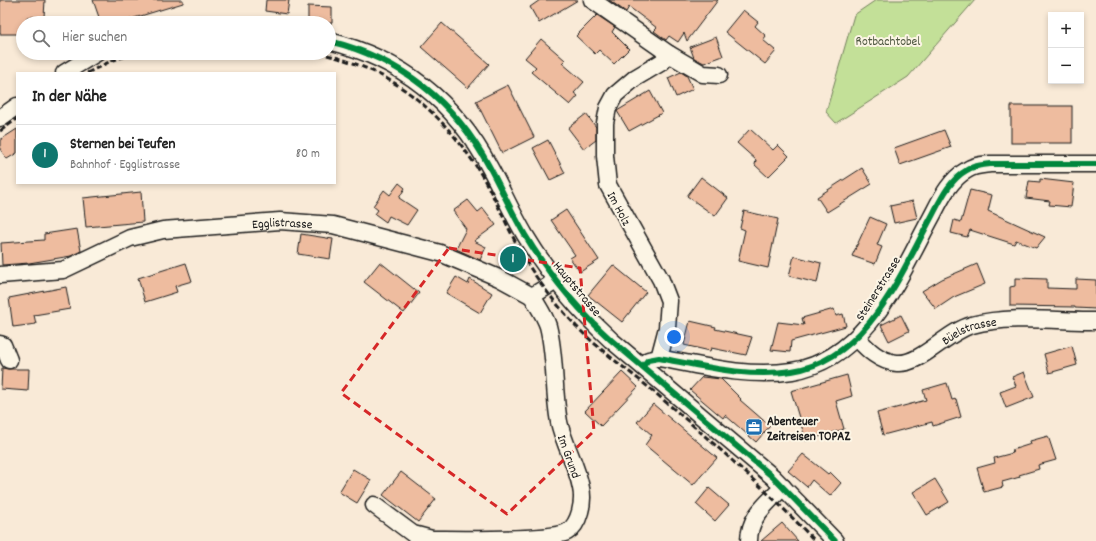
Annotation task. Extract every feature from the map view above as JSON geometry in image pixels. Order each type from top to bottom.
[{"type":"street","points":[[592,0],[669,54],[703,74],[719,75]]},
{"type":"street","name":"Hauptstrasse","points":[[336,43],[359,49],[400,69],[438,97],[470,134],[490,167],[524,233],[556,281],[586,317],[731,440],[783,487],[835,541]]},
{"type":"street","name":"Im Holz","points":[[659,358],[667,328],[669,301],[661,280],[608,185],[605,156],[605,123],[608,108],[615,95],[635,78],[662,62],[669,54]]},
{"type":"street","points":[[66,72],[85,60]]},
{"type":"street","points":[[0,118],[16,107]]},
{"type":"street","name":"Steinerstrasse","points":[[659,358],[750,373],[792,371],[812,365],[829,357],[857,338],[872,320],[895,284],[946,190],[966,170],[976,166],[990,164],[1096,164]]},
{"type":"street","name":"Egglistrasse","points":[[0,275],[63,270],[130,238],[151,232],[280,221],[333,225],[440,253],[499,278],[532,296]]},
{"type":"street","points":[[532,296],[556,281]]},
{"type":"street","name":"Im Grund","points":[[374,505],[413,534],[432,539],[548,538],[568,531],[582,511],[582,489],[576,469],[561,433],[558,420],[554,399],[553,354],[548,324],[532,296]]},
{"type":"street","name":"Büelstrasse","points":[[857,338],[875,356],[897,363],[921,357],[942,339],[970,326],[1002,320],[1096,321]]},
{"type":"street","points":[[0,344],[3,345],[9,360]]},
{"type":"street","points":[[643,366],[648,360],[659,358]]},
{"type":"street","points":[[748,541],[749,529],[758,513],[783,487]]},
{"type":"highlighted area","points":[[449,248],[580,268],[594,431],[507,514],[341,393]]},
{"type":"green space","name":"Rotbachtobel","points":[[876,0],[975,0],[908,77],[836,123],[826,112],[854,15]]},
{"type":"building","points":[[0,0],[45,0],[44,16],[16,16],[16,34],[0,34]]},
{"type":"building","points":[[93,0],[183,0],[183,3],[141,16],[99,16]]},
{"type":"building","points":[[266,0],[289,0],[287,14],[265,11]]},
{"type":"building","points":[[540,0],[578,0],[539,23],[530,7]]},
{"type":"building","points":[[609,0],[718,0],[687,41],[684,33],[678,42],[669,36],[666,40],[654,31],[657,28],[629,7],[626,12]]},
{"type":"building","points":[[308,6],[332,7],[332,16],[308,16]]},
{"type":"building","points":[[743,10],[758,22],[755,26],[766,36],[763,40],[776,51],[765,64],[725,32]]},
{"type":"building","points":[[597,15],[615,27],[612,32],[629,49],[614,64],[599,50],[595,54],[576,36]]},
{"type":"building","points":[[442,23],[489,64],[468,88],[421,47]]},
{"type":"building","points":[[716,37],[723,56],[704,63],[694,58],[690,47]]},
{"type":"building","points":[[541,39],[565,60],[562,63],[584,82],[574,93],[578,96],[570,105],[531,72],[536,67],[525,58]]},
{"type":"building","points":[[681,72],[687,76],[693,89],[676,97],[668,78]]},
{"type":"building","points":[[508,85],[534,137],[502,153],[476,101]]},
{"type":"building","points":[[650,91],[662,113],[629,131],[617,111]]},
{"type":"building","points":[[1011,106],[1072,106],[1072,143],[1011,143]]},
{"type":"building","points":[[586,114],[596,127],[596,140],[584,149],[568,128]]},
{"type":"building","points":[[750,129],[773,150],[778,145],[789,156],[768,177],[755,165],[756,160],[737,143]]},
{"type":"building","points":[[16,130],[16,154],[7,159],[0,149],[0,140]]},
{"type":"building","points":[[944,130],[951,147],[900,165],[894,148]]},
{"type":"building","points":[[548,140],[565,173],[550,180],[533,148]]},
{"type":"building","points":[[862,168],[872,184],[827,212],[817,197]]},
{"type":"building","points":[[701,177],[728,198],[715,216],[687,196]]},
{"type":"building","points":[[1040,179],[1074,183],[1071,207],[1049,205],[1050,201],[1026,198],[1029,181],[1040,182]]},
{"type":"building","points":[[399,183],[405,188],[399,198],[417,210],[407,225],[389,216],[386,222],[375,214],[378,210],[373,206],[384,190],[390,195]]},
{"type":"building","points":[[970,190],[992,195],[988,211],[1045,237],[1036,248],[1016,240],[1014,244],[970,230],[967,237],[951,233],[954,220],[961,222]]},
{"type":"building","points":[[141,192],[143,222],[86,227],[83,198]]},
{"type":"building","points":[[468,200],[478,212],[483,208],[496,225],[474,241],[486,247],[480,260],[456,249],[466,229],[453,211]]},
{"type":"building","points":[[913,201],[917,218],[894,223],[890,206]]},
{"type":"building","points":[[566,210],[599,260],[580,272],[570,258],[575,255],[551,220]]},
{"type":"building","points":[[744,211],[778,219],[768,268],[738,261],[745,230],[740,228]]},
{"type":"building","points":[[870,217],[886,224],[877,245],[882,247],[875,264],[852,256]]},
{"type":"building","points":[[77,229],[81,251],[71,256],[29,263],[2,265],[1,243],[44,240],[44,234]]},
{"type":"building","points":[[301,234],[333,239],[330,259],[298,254]]},
{"type":"building","points":[[794,256],[821,263],[817,283],[789,276]]},
{"type":"building","points":[[380,262],[419,293],[404,313],[364,282]]},
{"type":"building","points":[[186,263],[192,281],[175,286],[177,292],[145,302],[138,278]]},
{"type":"building","points":[[977,264],[985,284],[954,297],[936,309],[922,291],[942,279]]},
{"type":"building","points":[[613,265],[646,292],[622,322],[588,295]]},
{"type":"building","points":[[456,277],[468,284],[470,279],[492,293],[480,313],[446,293]]},
{"type":"building","points":[[1015,278],[1047,279],[1047,288],[1076,289],[1076,279],[1096,280],[1096,309],[1075,307],[1010,306],[1010,287],[1015,286]]},
{"type":"building","points":[[66,287],[70,309],[34,315],[36,324],[13,327],[9,298]]},
{"type":"building","points":[[834,309],[836,316],[843,314],[846,326],[791,341],[790,352],[771,350],[778,322],[804,325],[802,318]]},
{"type":"building","points":[[901,315],[909,331],[889,341],[881,325]]},
{"type":"building","points":[[690,321],[716,327],[715,329],[752,337],[746,355],[711,348],[710,351],[684,345]]},
{"type":"building","points":[[1072,346],[1077,365],[1049,373],[1044,354]]},
{"type":"building","points":[[2,368],[29,369],[28,391],[1,389]]},
{"type":"building","points":[[622,372],[638,387],[601,426],[585,411]]},
{"type":"building","points":[[1024,372],[1034,397],[1006,408],[1000,392],[1016,386],[1012,377]]},
{"type":"building","points":[[847,375],[852,396],[836,401],[844,429],[806,441],[791,391]]},
{"type":"building","points":[[702,377],[721,379],[741,399],[740,400],[770,426],[756,442],[725,415],[723,418],[690,390]]},
{"type":"building","points":[[947,383],[952,400],[956,399],[961,417],[933,426],[932,422],[883,435],[877,413],[926,400],[923,390]]},
{"type":"building","points":[[653,404],[717,458],[693,485],[645,445],[652,435],[637,422]]},
{"type":"building","points":[[1048,436],[1056,460],[1038,465],[1039,469],[1019,475],[1020,477],[1002,482],[1003,487],[984,492],[977,468],[995,463],[994,458],[1013,453],[1012,450],[1031,444],[1030,441]]},
{"type":"building","points":[[803,454],[828,474],[830,472],[841,483],[830,496],[812,480],[807,487],[788,471]]},
{"type":"building","points":[[353,469],[371,480],[357,503],[339,492]]},
{"type":"building","points":[[401,472],[436,499],[418,522],[383,495]]},
{"type":"building","points":[[935,479],[949,502],[927,515],[913,492]]},
{"type":"building","points":[[709,488],[729,505],[715,521],[696,504]]},
{"type":"building","points":[[782,523],[798,541],[761,541]]},
{"type":"railway","points":[[336,58],[368,69],[390,80],[410,94],[447,128],[463,147],[478,169],[524,258],[548,294],[576,326],[594,343],[653,391],[715,445],[756,482],[815,541]]},
{"type":"railway","points":[[89,72],[114,60]]},
{"type":"railway","points":[[0,131],[16,120]]},
{"type":"cycle path","points":[[336,43],[380,59],[403,72],[424,86],[443,104],[476,144],[534,250],[575,304],[611,340],[773,477],[835,541]]},
{"type":"cycle path","points":[[643,366],[648,360],[659,358],[725,370],[775,373],[792,371],[818,363],[841,350],[861,333],[878,312],[893,289],[942,198],[950,185],[961,174],[972,167],[990,164],[1096,164]]},
{"type":"place","name":"Sternen bei Teufen","points":[[513,259]]},
{"type":"place","name":"Abenteuer Zeitreisen TOPAZ","points":[[754,427]]}]
